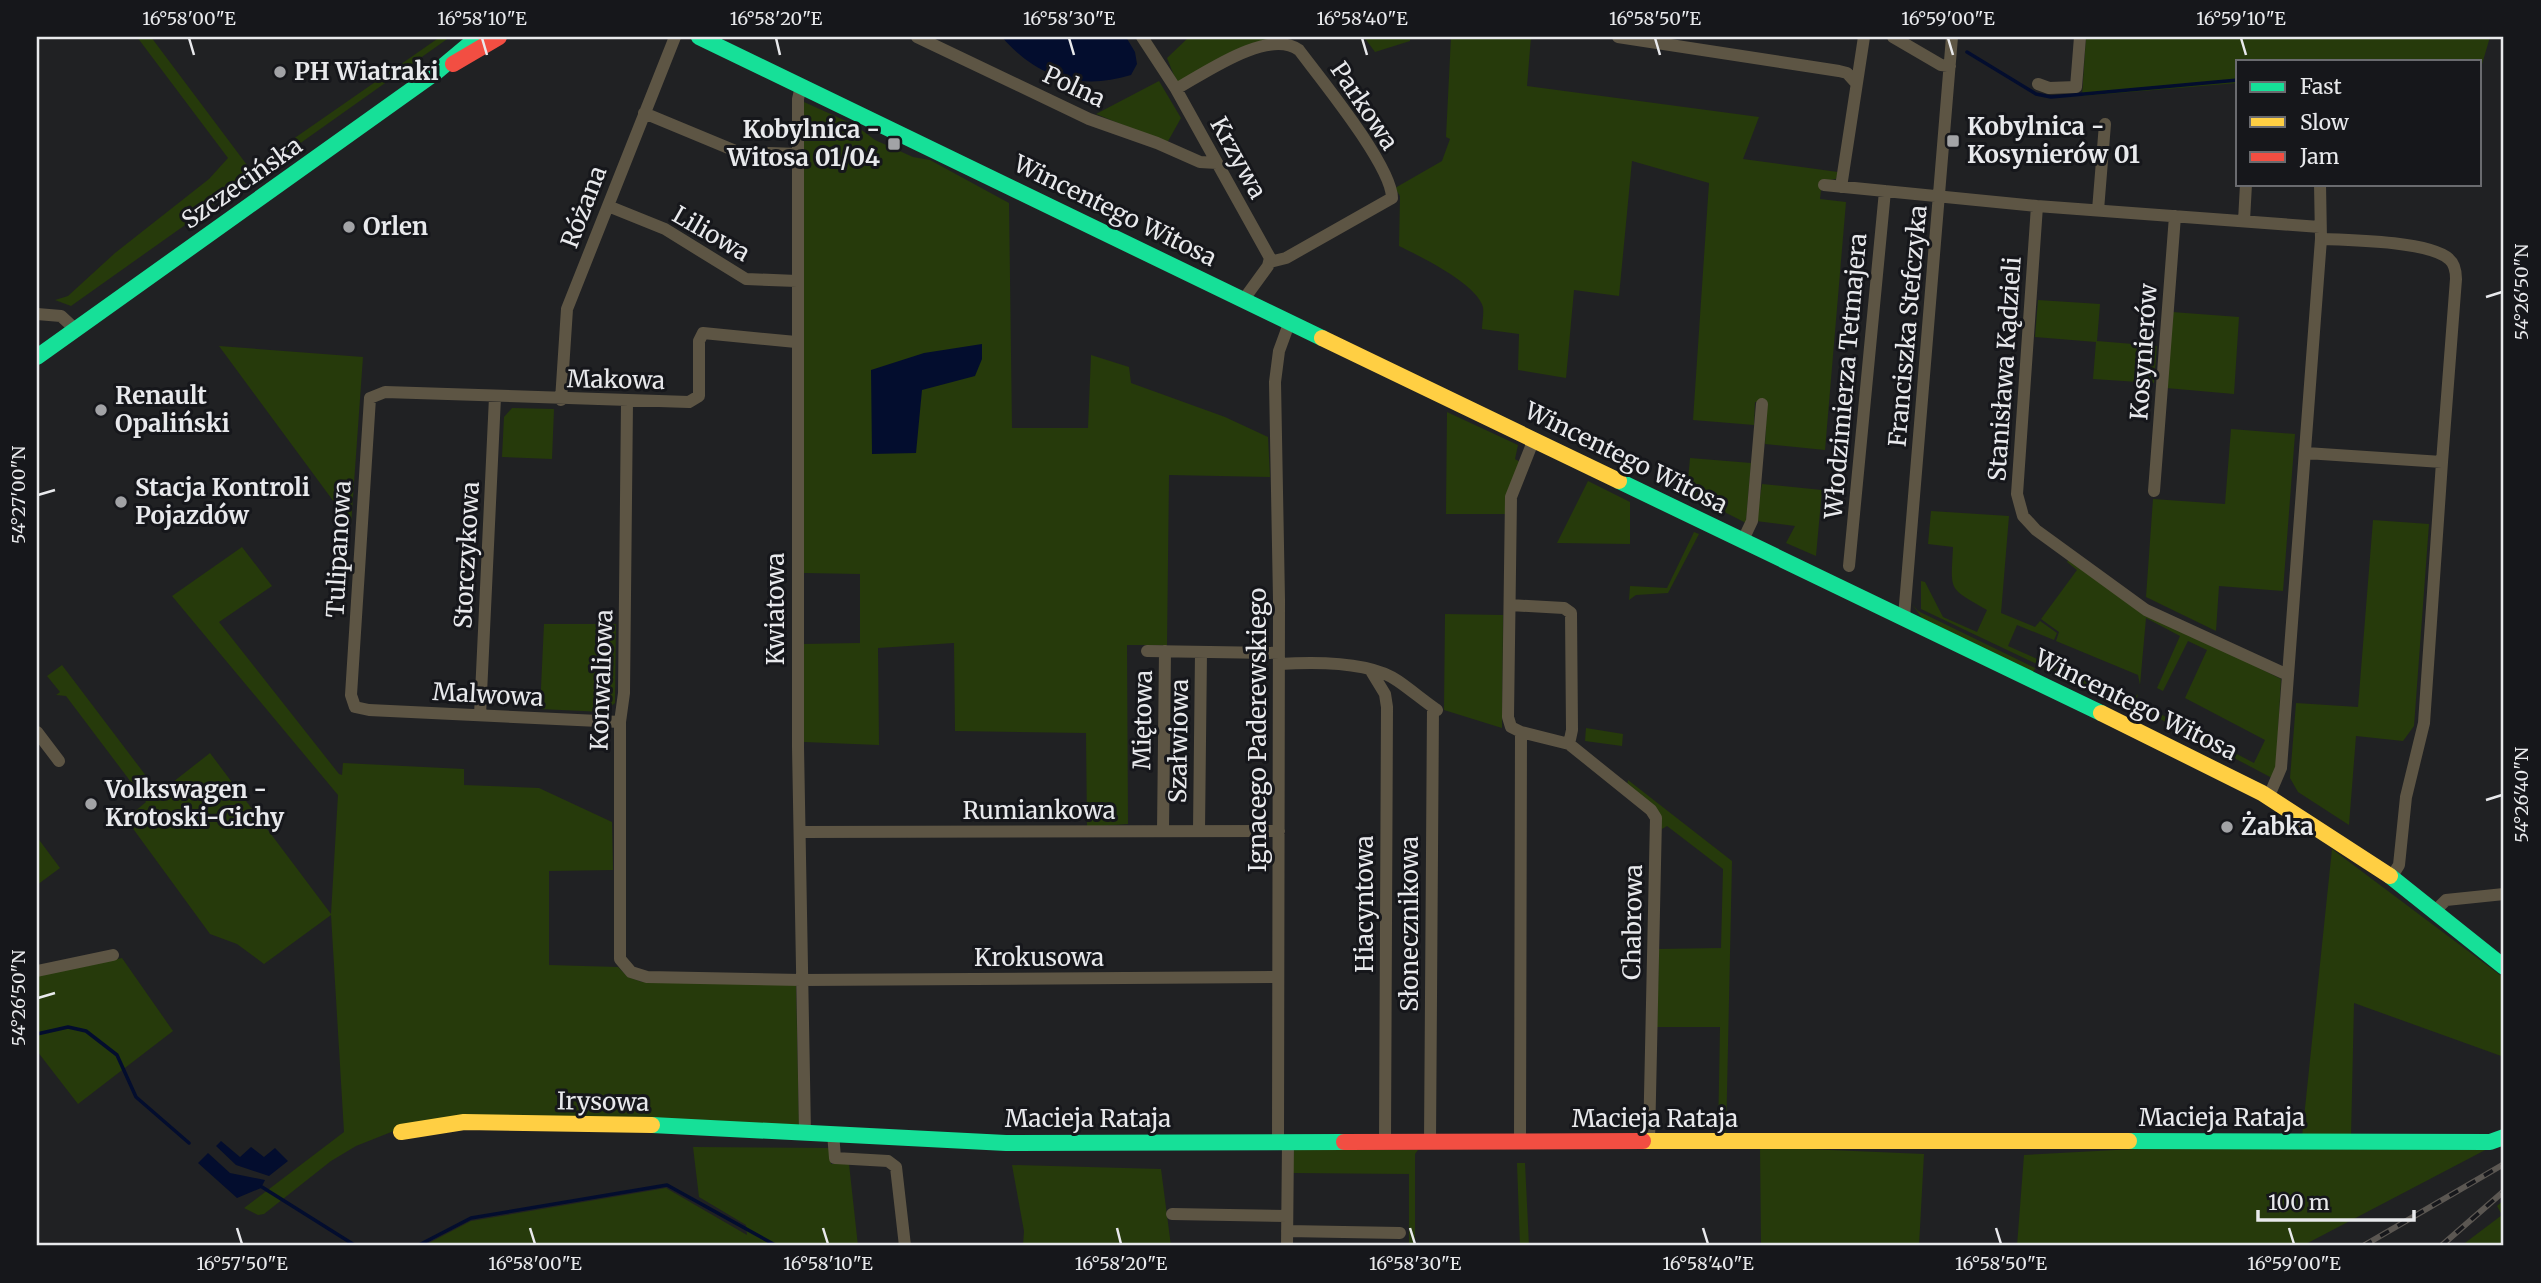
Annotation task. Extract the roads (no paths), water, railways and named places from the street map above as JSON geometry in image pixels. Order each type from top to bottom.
[{"type":"street","name":"Szczecińska","points":[[37,357],[435,73],[478,37]]},
{"type":"street","name":"Szczecińska","points":[[435,73],[474,54],[499,37]]},
{"type":"street","name":"Różana","points":[[561,400],[567,309],[675,37]]},
{"type":"street","name":"Wincentego Witosa","points":[[700,37],[1904,617],[2269,796],[2335,835],[2392,876],[2504,967]]},
{"type":"street","name":"Polna","points":[[918,37],[1088,119],[1157,143],[1200,162],[1217,163]]},
{"type":"street","name":"Krzywa","points":[[1142,37],[1175,89],[1270,262]]},
{"type":"street","points":[[1618,37],[1839,71],[1847,73],[1856,83]]},
{"type":"street","points":[[1841,187],[1856,83],[1862,67],[1864,37]]},
{"type":"street","points":[[1893,37],[1941,65],[1950,66]]},
{"type":"street","name":"Franciszka Stefczyka","points":[[1904,617],[1952,37]]},
{"type":"street","points":[[2038,83],[2049,88],[2076,87],[2080,37]]},
{"type":"street","name":"Parkowa","points":[[1175,89],[1234,56],[1277,42],[1292,45],[1299,50],[1352,121],[1387,178],[1392,198],[1286,258],[1270,262]]},
{"type":"street","name":"Kwiatowa","points":[[801,86],[797,153],[796,342],[801,980],[805,1133]]},
{"type":"street","points":[[644,113],[738,152],[797,153]]},
{"type":"street","points":[[2098,210],[2105,124]]},
{"type":"street","points":[[1824,185],[2038,206],[2244,221],[2400,244],[2441,255],[2454,265],[2456,279],[2424,723],[2406,797],[2399,865],[2392,876]]},
{"type":"street","points":[[2244,221],[2246,186]]},
{"type":"street","points":[[2269,796],[2281,768],[2306,453],[2320,233],[2320,186]]},
{"type":"street","name":"Włodzimierza Tetmajera","points":[[1849,566],[1885,191]]},
{"type":"street","name":"Liliowa","points":[[608,206],[666,229],[746,279],[797,281]]},
{"type":"street","name":"Stanisława Kądzieli","points":[[2038,206],[2017,494],[2024,516],[2036,530],[2146,610],[2288,675]]},
{"type":"street","name":"Kosynierów","points":[[2154,491],[2175,216]]},
{"type":"street","points":[[1244,299],[1270,262]]},
{"type":"street","points":[[37,314],[61,316],[75,329]]},
{"type":"street","name":"Ignacego Paderewskiego","points":[[1287,1246],[1278,977],[1279,658],[1275,382],[1279,351],[1290,321]]},
{"type":"street","name":"Makowa","points":[[373,395],[385,392],[561,400],[690,402],[697,399],[699,341],[707,332],[796,342]]},
{"type":"street","name":"Tulipanowa","points":[[355,707],[351,695],[369,403],[373,395]]},
{"type":"street","name":"Storczykowa","points":[[480,715],[495,397]]},
{"type":"street","name":"Konwaliowa","points":[[620,959],[620,722],[624,693],[627,402]]},
{"type":"street","points":[[1743,540],[1752,521],[1762,404]]},
{"type":"street","points":[[1520,1141],[1521,732],[1511,727],[1508,717],[1511,497],[1534,439]]},
{"type":"street","points":[[2306,453],[2442,462]]},
{"type":"street","points":[[1510,605],[1564,607],[1571,613],[1572,730],[1569,744]]},
{"type":"street","points":[[1147,651],[1279,658],[1371,671]]},
{"type":"street","name":"Miętowa","points":[[1163,831],[1165,652]]},
{"type":"street","name":"Szałwiowa","points":[[1199,831],[1201,652]]},
{"type":"street","name":"Słonecznikowa","points":[[1371,671],[1396,680],[1435,709],[1430,1142]]},
{"type":"street","name":"Hiacyntowa","points":[[1371,671],[1385,694],[1387,707],[1385,1142]]},
{"type":"street","name":"Malwowa","points":[[355,707],[369,710],[620,722]]},
{"type":"street","points":[[37,732],[59,761]]},
{"type":"street","name":"Chabrowa","points":[[1521,732],[1569,744],[1651,810],[1656,818],[1649,1142]]},
{"type":"street","name":"Rumiankowa","points":[[800,832],[1279,831]]},
{"type":"street","points":[[2436,910],[2446,900],[2504,894]]},
{"type":"street","points":[[37,971],[113,955]]},
{"type":"street","name":"Krokusowa","points":[[620,959],[631,972],[646,977],[801,980],[1278,977]]},
{"type":"street","name":"Irysowa","points":[[401,1132],[464,1122],[639,1124],[805,1133]]},
{"type":"street","name":"Macieja Rataja","points":[[805,1133],[1006,1143],[2007,1140],[2490,1142],[2504,1137]]},
{"type":"street","points":[[833,1133],[835,1158],[888,1161],[896,1167],[905,1246]]},
{"type":"street","points":[[1172,1214],[1287,1216]]},
{"type":"street","points":[[1287,1231],[1400,1233]]},
{"type":"water","points":[[1002,37],[1126,37],[1135,52],[1137,64],[1131,75],[1112,80],[1077,81],[1044,71],[1015,51]]},
{"type":"water","points":[[982,344],[982,359],[975,376],[922,390],[916,453],[872,454],[871,370],[924,353]]},
{"type":"water","points":[[221,1141],[240,1157],[251,1147],[264,1157],[275,1148],[288,1161],[269,1176],[236,1165],[216,1146]]},
{"type":"water","points":[[208,1153],[230,1173],[265,1180],[261,1188],[237,1198],[198,1163]]},
{"type":"waterway","points":[[1967,52],[2036,94],[2051,97],[2236,80]]},
{"type":"waterway","points":[[37,1034],[68,1027],[86,1031],[117,1055],[136,1097],[189,1143]]},
{"type":"waterway","points":[[417,1246],[471,1218],[667,1185],[777,1246]]},
{"type":"waterway","points":[[262,1187],[356,1246]]},
{"type":"railway","points":[[2363,1246],[2504,1164]]},
{"type":"railway","points":[[2441,1246],[2504,1191]]},
{"type":"place","name":"PH Wiatraki","points":[[280,72]]},
{"type":"place","name":"Kobylnica - Kosynierów 01","points":[[1953,141]]},
{"type":"place","name":"Kobylnica - Witosa 01/04","points":[[894,144]]},
{"type":"place","name":"Orlen","points":[[349,227]]},
{"type":"place","name":"Renault Opaliński","points":[[101,410]]},
{"type":"place","name":"Stacja Kontroli Pojazdów","points":[[121,502]]},
{"type":"place","name":"Volkswagen - Krotoski-Cichy","points":[[91,804]]},
{"type":"place","name":"Żabka","points":[[2227,827]]}]
